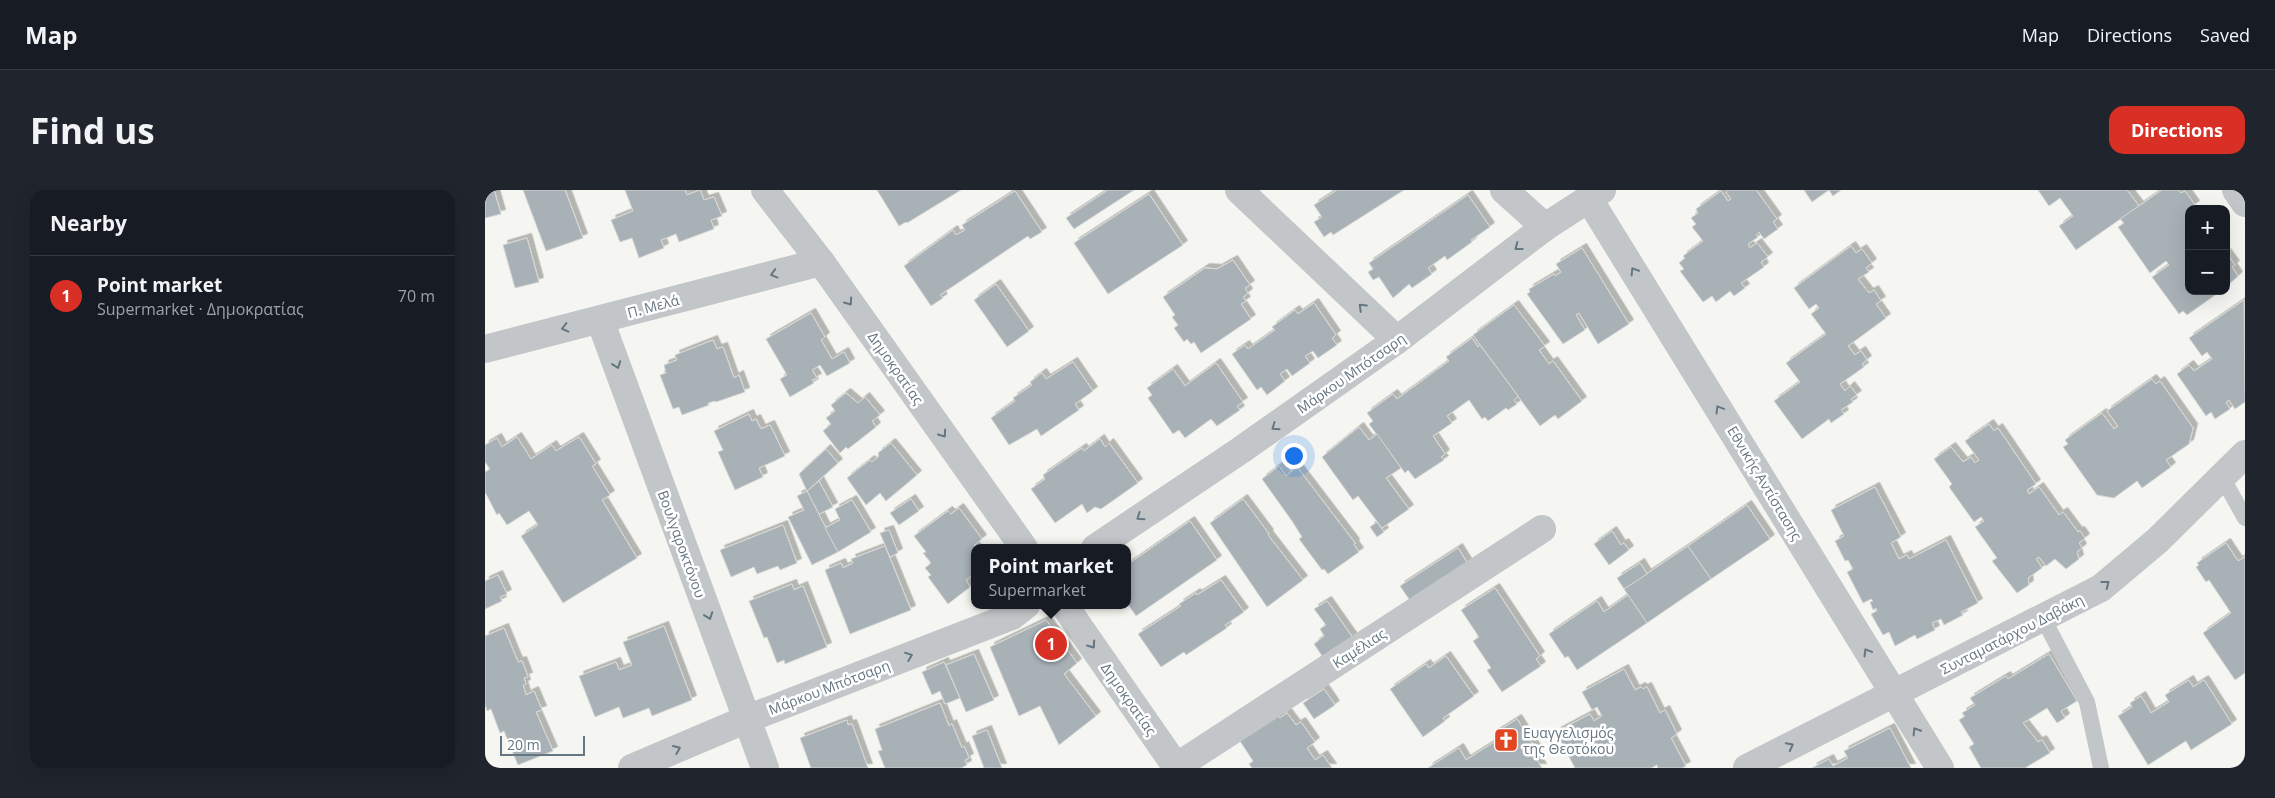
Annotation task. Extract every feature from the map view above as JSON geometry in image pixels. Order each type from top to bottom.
[{"type":"street","name":"Δημοκρατίας","points":[[765,190],[821,262],[1021,544]]},
{"type":"street","points":[[1504,190],[1545,227]]},
{"type":"street","points":[[2236,190],[2245,203]]},
{"type":"street","points":[[1254,194],[1397,340]]},
{"type":"street","name":"Μάρκου Μπότσαρη","points":[[1101,544],[1241,450],[1397,340],[1545,227],[1595,195]]},
{"type":"street","name":"Εθνικής Αντίστασης","points":[[1595,195],[1893,694],[1940,768]]},
{"type":"street","name":"Π. Μελά","points":[[485,349],[821,262]]},
{"type":"street","name":"Βουλγαροκτόνου","points":[[600,320],[765,768]]},
{"type":"street","name":"Συνταματάρχου Δαβάκη","points":[[1747,768],[2101,588],[2158,540],[2245,454]]},
{"type":"street","name":"Καμέλιας","points":[[1177,767],[1542,529]]},
{"type":"street","name":"Μάρκου Μπότσαρη","points":[[632,768],[747,719],[1012,616],[1021,609]]},
{"type":"street","name":"Δημοκρατίας","points":[[1067,609],[1177,767]]},
{"type":"lane","points":[[2222,476],[2245,518]]},
{"type":"lane","points":[[2043,618],[2087,702],[2101,768]]},
{"type":"building","points":[[485,190],[494,190],[501,214],[485,218]]},
{"type":"building","points":[[523,190],[565,190],[583,238],[546,251]]},
{"type":"building","points":[[625,190],[685,190],[687,195],[700,190],[704,200],[714,197],[722,216],[711,220],[714,229],[679,242],[676,234],[661,240],[664,248],[639,258],[632,238],[620,242],[611,220],[633,211]]},
{"type":"building","points":[[877,190],[961,190],[899,226]]},
{"type":"building","points":[[1108,190],[1134,190],[1074,229],[1066,218]]},
{"type":"building","points":[[1337,190],[1404,190],[1333,235],[1331,232],[1324,237],[1314,222],[1322,217],[1314,205]]},
{"type":"building","points":[[1728,190],[1756,190],[1777,219],[1773,222],[1778,229],[1764,239],[1759,232],[1756,235],[1758,237],[1748,244],[1750,248],[1757,243],[1768,257],[1761,262],[1764,267],[1741,283],[1745,288],[1734,296],[1730,291],[1716,302],[1712,296],[1703,302],[1680,271],[1684,269],[1679,263],[1685,258],[1683,256],[1703,241],[1692,227],[1696,224],[1691,218],[1698,213],[1696,209],[1721,191],[1728,201],[1731,199],[1726,192]]},
{"type":"building","points":[[1804,190],[1829,190],[1812,202]]},
{"type":"building","points":[[1829,190],[1841,190],[1833,196]]},
{"type":"building","points":[[2038,190],[2127,190],[2139,206],[2076,250],[2059,226],[2073,216],[2060,198],[2049,206]]},
{"type":"building","points":[[2162,190],[2178,190],[2181,193],[2185,191],[2195,205],[2185,205],[2185,295],[2215,295],[2187,315],[2183,311],[2179,314],[2152,277],[2169,265],[2166,261],[2150,273],[2118,227],[2124,223],[2120,219]]},
{"type":"building","points":[[1015,191],[1042,232],[1030,239],[1028,236],[940,295],[943,298],[931,306],[904,266],[953,230],[956,235],[965,230],[962,225]]},
{"type":"building","points":[[1149,194],[1183,245],[1108,294],[1074,243]]},
{"type":"building","points":[[1468,195],[1490,227],[1447,260],[1445,256],[1428,268],[1432,274],[1412,288],[1409,284],[1393,298],[1379,277],[1373,280],[1368,272],[1373,269],[1369,263]]},
{"type":"building","points":[[527,238],[539,282],[515,288],[503,245]]},
{"type":"building","points":[[1851,246],[1856,253],[1862,249],[1872,263],[1866,268],[1869,272],[1858,279],[1869,293],[1874,290],[1881,301],[1876,304],[1886,318],[1848,346],[1855,355],[1861,351],[1867,360],[1862,364],[1864,367],[1840,384],[1845,391],[1850,386],[1857,395],[1851,399],[1853,402],[1841,410],[1844,414],[1831,423],[1829,419],[1802,439],[1774,401],[1800,382],[1786,363],[1826,334],[1811,314],[1819,308],[1816,304],[1809,309],[1794,288]]},
{"type":"building","points":[[1582,248],[1629,324],[1598,344],[1579,313],[1576,315],[1585,330],[1563,344],[1527,294],[1530,292],[1529,289],[1554,274],[1555,276],[1561,272],[1556,264]]},
{"type":"building","points":[[2230,258],[2235,265],[2232,267],[2238,276],[2230,283]]},
{"type":"building","points":[[1233,260],[1250,285],[1245,288],[1248,293],[1243,297],[1246,301],[1241,304],[1251,319],[1201,353],[1194,342],[1191,344],[1187,339],[1184,342],[1174,328],[1178,325],[1172,317],[1175,315],[1163,297],[1205,268],[1217,269]]},
{"type":"building","points":[[996,284],[1029,331],[1007,347],[974,300]]},
{"type":"building","points":[[2244,300],[2245,402],[2235,409],[2229,400],[2226,402],[2230,409],[2215,419],[2211,412],[2206,416],[2177,374],[2189,365],[2194,371],[2212,359],[2207,352],[2202,356],[2189,338]]},
{"type":"building","points":[[1314,303],[1336,335],[1332,338],[1337,345],[1318,358],[1313,351],[1305,356],[1310,363],[1292,376],[1287,369],[1280,374],[1285,381],[1267,395],[1261,387],[1257,390],[1232,354],[1245,345],[1248,349],[1275,330],[1272,327],[1295,310],[1298,314]]},
{"type":"building","points":[[1514,305],[1545,346],[1539,350],[1549,364],[1553,361],[1582,401],[1558,419],[1555,415],[1540,426],[1473,335]]},
{"type":"building","points":[[811,313],[825,337],[821,340],[832,359],[844,352],[850,363],[827,376],[820,365],[812,370],[817,378],[812,380],[814,383],[790,397],[780,379],[787,375],[766,339]]},
{"type":"building","points":[[1472,338],[1478,347],[1480,345],[1518,396],[1514,400],[1517,404],[1508,410],[1506,408],[1488,421],[1485,417],[1482,419],[1469,400],[1447,416],[1452,423],[1433,436],[1445,454],[1441,457],[1444,460],[1415,479],[1408,470],[1405,473],[1369,424],[1373,421],[1367,413],[1393,394],[1397,399],[1449,361],[1446,357]]},
{"type":"building","points":[[713,340],[717,349],[723,347],[734,378],[739,375],[745,392],[708,403],[709,405],[682,415],[679,407],[673,409],[660,375],[666,373],[664,365],[677,360],[675,355]]},
{"type":"building","points":[[1073,362],[1093,391],[1075,404],[1079,410],[1041,436],[1037,429],[1009,445],[991,418],[1015,401],[1013,398],[1032,385],[1030,382],[1042,373],[1046,379]]},
{"type":"building","points":[[1216,363],[1243,402],[1237,406],[1240,410],[1217,426],[1211,419],[1185,438],[1179,430],[1173,434],[1148,398],[1152,395],[1147,388],[1173,369],[1185,386]]},
{"type":"building","points":[[2152,379],[2156,384],[2160,381],[2193,428],[2189,444],[2166,460],[2171,467],[2142,488],[2137,481],[2114,498],[2097,495],[2063,447],[2068,444],[2065,440],[2102,413],[2114,429],[2118,426],[2107,411]]},
{"type":"building","points":[[846,393],[858,403],[865,397],[880,415],[872,421],[876,427],[840,453],[823,431],[831,424],[826,418],[835,411],[831,405]]},
{"type":"building","points":[[749,414],[752,421],[756,419],[761,429],[770,425],[785,456],[759,468],[763,477],[735,490],[718,452],[723,450],[714,431]]},
{"type":"building","points":[[1989,424],[1994,431],[1998,428],[2036,484],[2027,490],[2029,494],[2039,487],[2059,515],[2063,512],[2085,538],[2079,543],[2082,548],[2077,552],[2079,559],[2066,569],[2055,559],[2046,566],[2039,557],[2036,559],[2042,568],[2028,578],[2029,585],[2017,593],[1992,561],[1997,558],[1975,527],[1984,521],[1981,517],[1974,522],[1949,487],[1952,484],[1934,459],[1951,447],[1963,462],[1971,457],[1975,463],[1979,460],[1965,441]]},
{"type":"building","points":[[1359,427],[1369,440],[1377,434],[1401,468],[1386,478],[1409,509],[1382,528],[1358,496],[1353,500],[1322,457]]},
{"type":"building","points":[[517,437],[531,459],[552,445],[556,451],[579,437],[596,464],[592,466],[610,495],[602,500],[637,558],[563,603],[521,536],[538,525],[529,511],[507,525],[499,513],[497,515],[485,492],[485,472],[490,469],[485,462],[485,445],[497,438],[502,447]]},
{"type":"building","points":[[1100,439],[1105,447],[1109,443],[1138,483],[1101,509],[1095,507],[1087,513],[1082,504],[1055,523],[1031,489],[1045,479],[1043,475],[1082,448],[1084,451]]},
{"type":"building","points":[[891,443],[917,475],[886,501],[880,493],[866,505],[847,478],[870,460],[872,462],[879,456],[878,453]]},
{"type":"building","points":[[826,449],[838,463],[807,491],[799,474]]},
{"type":"building","points":[[1279,466],[1286,476],[1297,467],[1355,543],[1354,545],[1359,552],[1328,574],[1324,569],[1322,570],[1299,539],[1302,537],[1262,479]]},
{"type":"building","points":[[819,481],[833,507],[819,514],[807,491]]},
{"type":"building","points":[[1875,487],[1901,537],[1891,543],[1899,559],[1907,555],[1909,559],[1946,540],[1978,603],[1961,612],[1963,615],[1944,625],[1941,619],[1932,623],[1935,630],[1917,639],[1915,635],[1895,646],[1889,632],[1883,635],[1871,614],[1877,611],[1876,608],[1873,610],[1870,602],[1873,601],[1871,599],[1863,603],[1847,572],[1853,569],[1848,560],[1845,561],[1835,541],[1844,536],[1831,510]]},
{"type":"building","points":[[807,491],[838,552],[812,565],[788,517],[804,510],[797,496]]},
{"type":"building","points":[[911,499],[919,511],[899,525],[890,513]]},
{"type":"building","points":[[1243,499],[1303,580],[1267,607],[1210,523]]},
{"type":"building","points":[[852,500],[871,532],[838,552],[825,528],[840,520],[835,509]]},
{"type":"building","points":[[1747,505],[1770,539],[1711,579],[1688,546]]},
{"type":"building","points":[[959,508],[982,539],[975,544],[971,544],[971,576],[966,580],[970,587],[948,604],[928,577],[931,575],[925,568],[931,563],[923,553],[926,552],[914,536],[948,511],[951,514]]},
{"type":"building","points":[[1190,521],[1217,560],[1136,616],[1131,609],[1131,562]]},
{"type":"building","points":[[1377,522],[1384,532],[1377,537],[1370,527]]},
{"type":"building","points":[[783,525],[797,563],[780,570],[778,566],[757,574],[754,567],[731,577],[720,550]]},
{"type":"building","points":[[889,530],[898,553],[890,557],[880,533]]},
{"type":"building","points":[[1612,531],[1621,545],[1624,543],[1629,550],[1609,565],[1594,544]]},
{"type":"building","points":[[2226,543],[2238,561],[2245,557],[2245,673],[2235,680],[2203,633],[2231,613],[2209,580],[2206,582],[2196,567],[2199,565],[2197,563]]},
{"type":"building","points":[[885,546],[911,610],[850,634],[825,570],[841,563],[843,568],[853,563],[851,559]]},
{"type":"building","points":[[1688,546],[1711,579],[1647,623],[1624,589]]},
{"type":"building","points":[[1458,548],[1468,564],[1411,602],[1400,586]]},
{"type":"building","points":[[1640,563],[1647,574],[1624,589],[1617,578]]},
{"type":"building","points":[[498,575],[507,594],[500,597],[502,601],[485,609],[485,581]]},
{"type":"building","points":[[1221,580],[1244,612],[1225,625],[1227,628],[1186,655],[1184,652],[1161,667],[1138,634],[1181,606],[1179,604]]},
{"type":"building","points":[[792,584],[794,590],[803,586],[827,647],[785,664],[784,660],[777,663],[767,637],[764,638],[749,601]]},
{"type":"building","points":[[1495,588],[1540,656],[1536,659],[1541,666],[1502,692],[1487,670],[1491,668],[1473,641],[1479,637],[1461,610]]},
{"type":"building","points":[[1628,595],[1647,623],[1577,670],[1568,656],[1565,658],[1549,634],[1597,601],[1604,612]]},
{"type":"building","points":[[1327,601],[1353,638],[1324,659],[1314,644],[1324,636],[1320,629],[1326,625],[1314,609]]},
{"type":"building","points":[[1046,620],[1077,663],[1064,674],[1096,716],[1059,745],[1040,706],[1019,716],[990,647]]},
{"type":"building","points":[[664,626],[692,700],[652,716],[649,708],[623,718],[619,707],[595,717],[579,676],[616,662],[619,670],[632,665],[623,642]]},
{"type":"building","points":[[504,628],[518,662],[522,661],[528,677],[524,678],[526,684],[523,685],[526,695],[534,691],[542,710],[536,712],[553,751],[518,765],[504,731],[500,733],[491,709],[487,711],[485,704],[485,636]]},
{"type":"building","points":[[974,654],[994,700],[966,712],[946,665]]},
{"type":"building","points":[[2049,654],[2077,701],[2061,711],[2065,718],[2057,723],[2047,708],[2023,723],[2038,742],[2042,740],[2050,753],[2025,768],[1981,768],[1969,747],[1974,744],[1959,720],[1965,716],[1962,713],[1975,705],[1970,698],[2006,676],[2008,679]]},
{"type":"building","points":[[1446,656],[1474,696],[1443,718],[1445,721],[1423,737],[1390,689],[1426,664],[1429,668]]},
{"type":"building","points":[[944,662],[960,698],[945,704],[940,691],[932,695],[922,672]]},
{"type":"building","points":[[1624,669],[1635,690],[1647,687],[1660,713],[1665,710],[1677,734],[1671,738],[1686,766],[1682,768],[1658,768],[1657,765],[1651,768],[1575,768],[1556,732],[1590,714],[1594,721],[1602,716],[1597,707],[1592,710],[1582,692]]},
{"type":"building","points":[[2189,680],[2193,687],[2204,680],[2232,724],[2191,750],[2186,741],[2148,765],[2118,716],[2132,707],[2130,703],[2141,696],[2151,713],[2169,702],[2165,695]]},
{"type":"building","points":[[1324,689],[1335,705],[1314,719],[1303,703]]},
{"type":"building","points":[[940,703],[949,726],[952,724],[962,748],[964,746],[969,758],[965,760],[967,765],[961,768],[885,768],[878,751],[882,750],[875,729]]},
{"type":"building","points":[[1287,713],[1296,725],[1301,722],[1315,742],[1307,748],[1315,760],[1323,755],[1332,768],[1252,768],[1249,764],[1253,761],[1238,738],[1277,714],[1280,718]]},
{"type":"building","name":"Ευαγγελισμός της Θεοτόκου","points":[[1517,719],[1536,749],[1532,752],[1542,768],[1428,768],[1459,748],[1466,760],[1499,739],[1495,733]]},
{"type":"building","points":[[847,720],[848,725],[852,724],[868,768],[811,768],[800,738]]},
{"type":"building","points":[[1890,728],[1911,768],[1812,768],[1829,759],[1833,766],[1848,758],[1844,751]]},
{"type":"building","points":[[987,730],[1002,768],[984,768],[972,736]]},
{"type":"place","name":"Point market","points":[[1051,644]]},
{"type":"place","name":"Ευαγγελισμός της Θεοτόκου","points":[[1506,740]]}]
